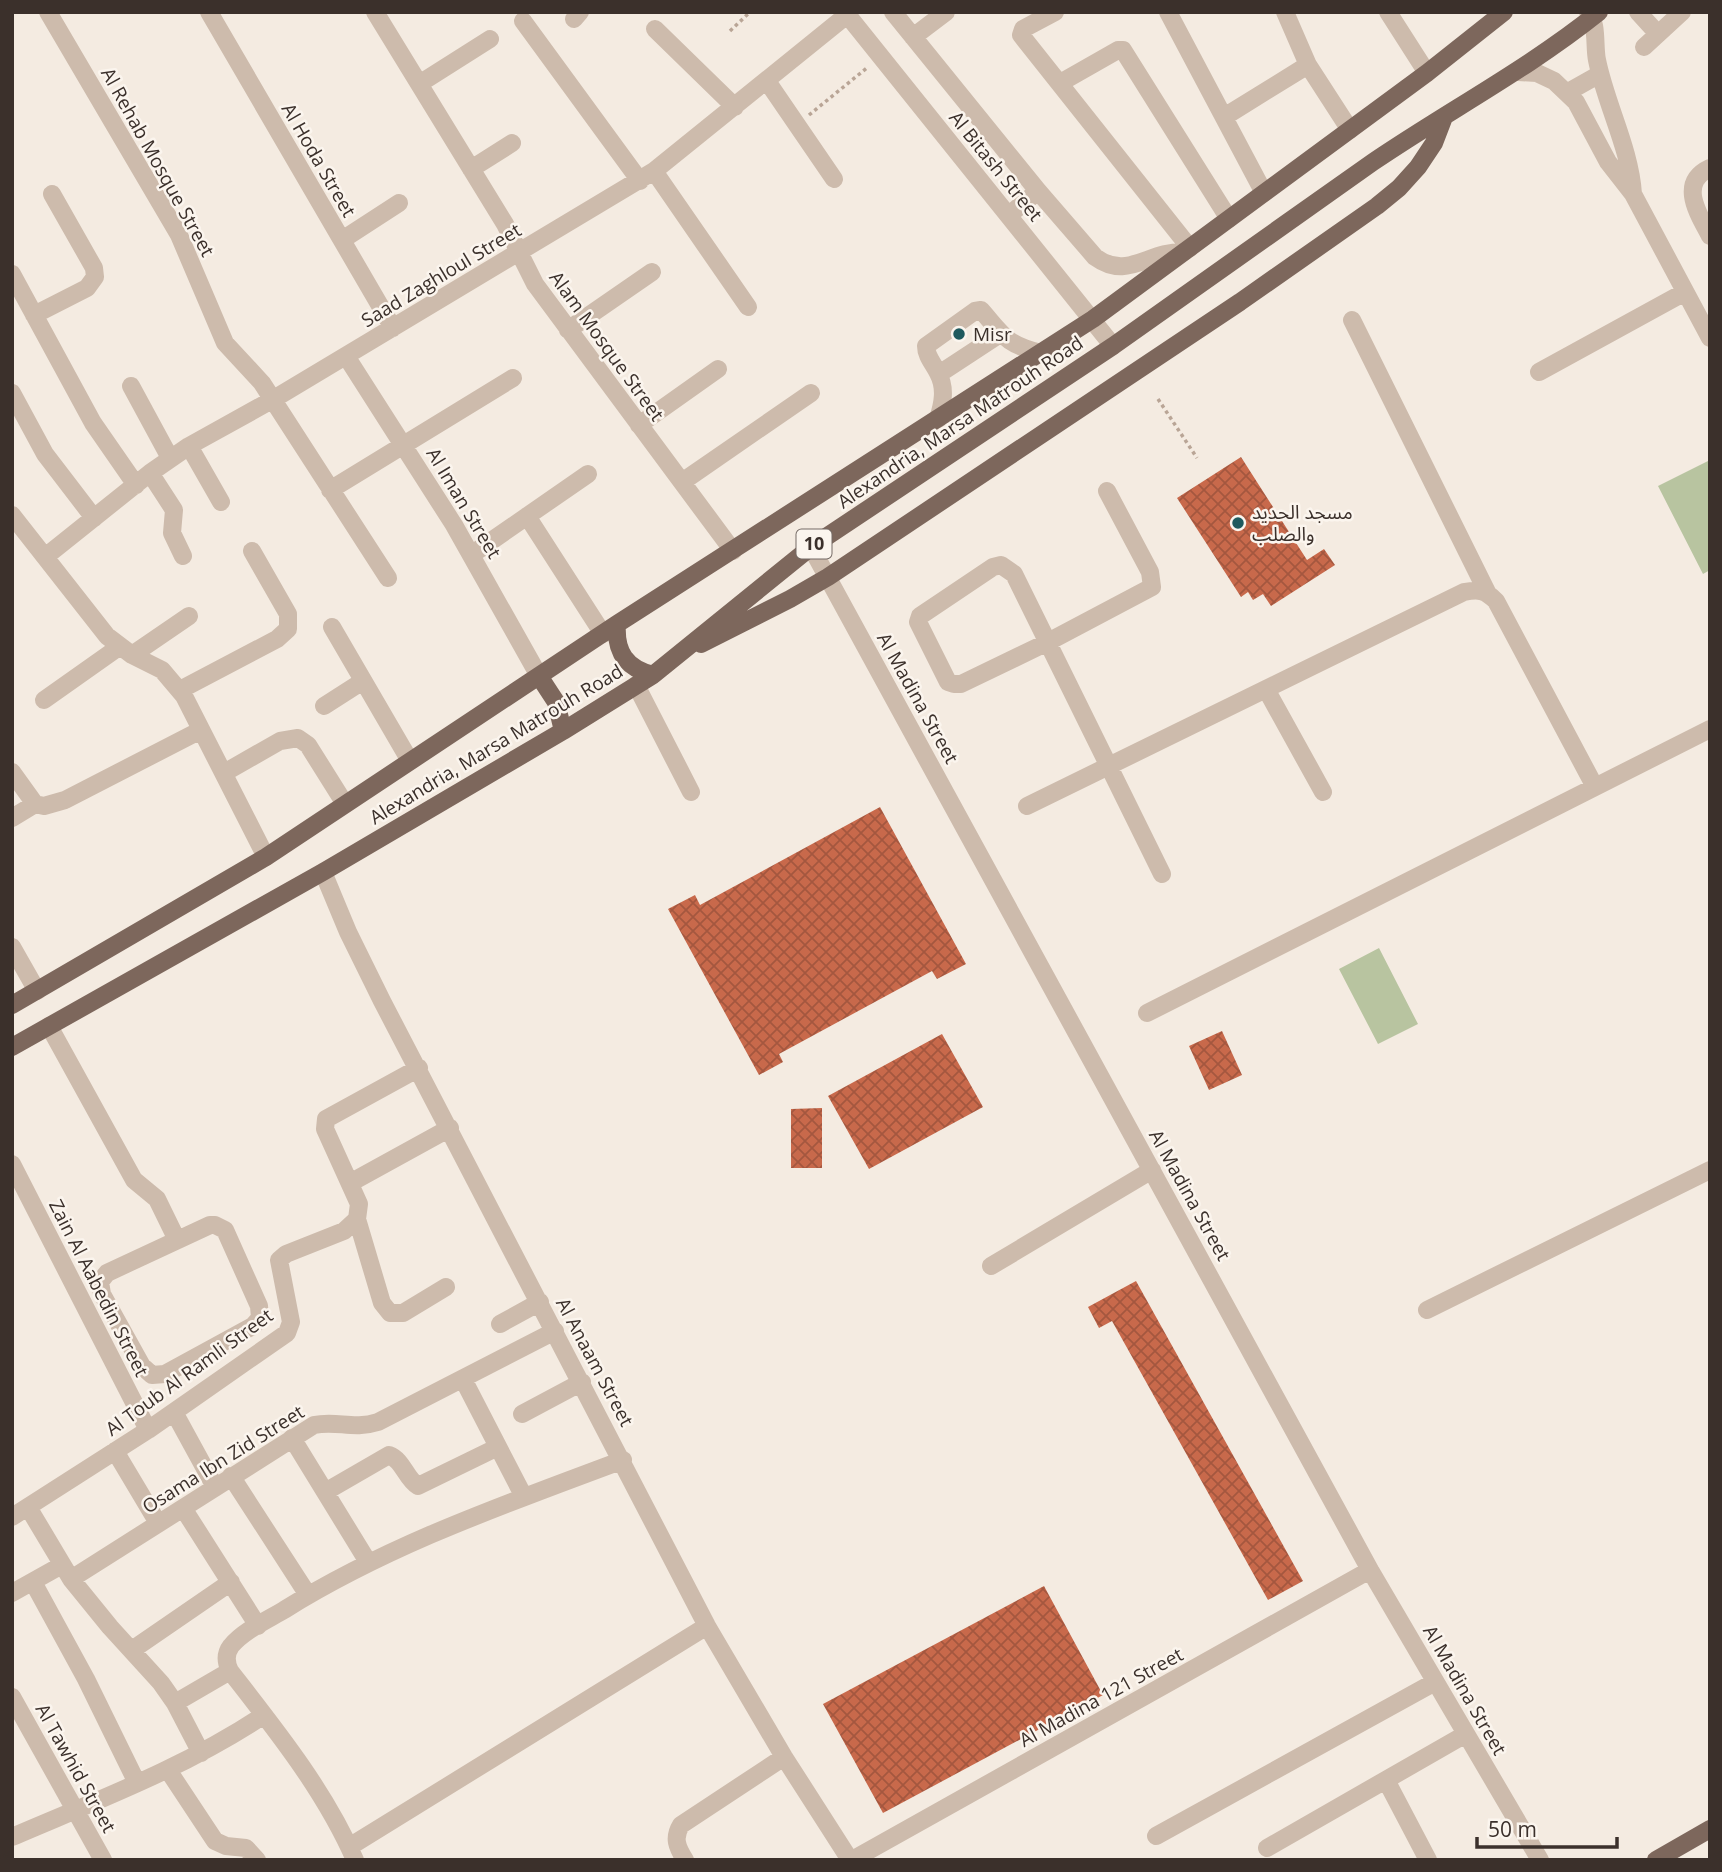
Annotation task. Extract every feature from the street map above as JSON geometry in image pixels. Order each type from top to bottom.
[{"type":"main road","name":"Alexandria, Marsa Matrouh Road","points":[[12,1005],[266,857],[610,629],[1093,319],[1427,73],[1504,12]]},
{"type":"main road","name":"Alexandria, Marsa Matrouh Road","points":[[12,1046],[323,872],[653,675],[811,547],[1113,346],[1381,156],[1518,72],[1594,14]]},
{"type":"main road","points":[[681,652],[717,637],[828,577],[1240,302],[1377,206],[1399,188],[1418,167],[1434,143],[1444,117]]},
{"type":"main road","points":[[610,629],[628,663],[639,671],[653,675]]},
{"type":"main road","points":[[539,676],[556,702],[563,731]]},
{"type":"main road","points":[[1656,1860],[1710,1829]]},
{"type":"street","name":"Al Rehab Mosque Street","points":[[48,12],[179,235],[225,343],[255,373],[388,578]]},
{"type":"street","name":"Al Hoda Street","points":[[209,12],[393,328]]},
{"type":"street","name":"Alam Mosque Street","points":[[375,12],[471,169],[535,284],[733,551]]},
{"type":"street","name":"Al Bitash Street","points":[[893,12],[1095,257],[1106,265],[1120,268],[1159,254],[1187,250]]},
{"type":"street","points":[[914,37],[946,12]]},
{"type":"street","points":[[1055,12],[1023,29],[1021,33],[1187,250]]},
{"type":"street","points":[[1168,12],[1264,193]]},
{"type":"street","points":[[1285,12],[1308,65],[1350,130]]},
{"type":"street","points":[[1388,12],[1427,73]]},
{"type":"street","points":[[1638,12],[1658,34]]},
{"type":"street","name":"Saad Zaghloul Street","points":[[45,557],[170,458],[647,176],[767,81],[846,13]]},
{"type":"street","name":"Al Bitash Street","points":[[846,13],[1113,346]]},
{"type":"street","points":[[1594,14],[1600,74],[1627,157],[1633,194]]},
{"type":"street","points":[[1644,47],[1674,15]]},
{"type":"street","points":[[523,21],[748,307]]},
{"type":"street","points":[[655,29],[735,107]]},
{"type":"street","points":[[419,84],[490,38]]},
{"type":"street","points":[[1060,83],[1118,50],[1123,50],[1229,219]]},
{"type":"street","points":[[1224,117],[1308,65]]},
{"type":"street","points":[[1518,72],[1537,74],[1554,80],[1568,92],[1582,112],[1608,162],[1633,194],[1710,338]]},
{"type":"street","points":[[1568,92],[1600,74]]},
{"type":"street","points":[[767,81],[834,179]]},
{"type":"street","points":[[471,169],[512,143]]},
{"type":"street","points":[[1710,168],[1700,172],[1693,185],[1692,196],[1710,236]]},
{"type":"street","points":[[1009,215],[1038,191]]},
{"type":"street","points":[[34,315],[87,288],[95,276],[52,194]]},
{"type":"street","points":[[342,240],[399,203]]},
{"type":"street","points":[[568,330],[652,272]]},
{"type":"street","points":[[12,274],[93,423],[136,485]]},
{"type":"street","points":[[1539,372],[1685,292]]},
{"type":"street","points":[[938,419],[943,389],[926,346],[975,311],[981,310],[1000,334],[1012,343],[1041,353]]},
{"type":"street","points":[[1352,320],[1487,592],[1496,601],[1595,787]]},
{"type":"street","points":[[939,374],[1000,334]]},
{"type":"street","name":"Al Iman Street","points":[[346,356],[471,555],[539,676]]},
{"type":"street","points":[[639,425],[718,369]]},
{"type":"street","points":[[330,490],[513,378]]},
{"type":"street","points":[[131,386],[170,458]]},
{"type":"street","points":[[12,393],[44,454],[94,518]]},
{"type":"street","points":[[682,482],[811,393]]},
{"type":"street","points":[[189,446],[220,502]]},
{"type":"street","points":[[150,473],[174,510],[172,533],[183,556]]},
{"type":"street","points":[[471,555],[588,474]]},
{"type":"street","points":[[1107,491],[1150,572],[1152,587],[1048,642],[961,684],[948,681],[918,622],[920,616],[993,566],[1001,565],[1014,574],[1048,642],[1162,874]]},
{"type":"street","points":[[12,515],[107,636],[125,651],[162,670],[180,690],[266,857]]},
{"type":"street","points":[[527,516],[610,629]]},
{"type":"street","name":"Al Madina Street","points":[[811,547],[1370,1570],[1540,1860]]},
{"type":"street","points":[[180,690],[276,639],[288,629],[288,614],[252,551]]},
{"type":"street","points":[[1027,806],[1464,592],[1478,589],[1487,592]]},
{"type":"street","points":[[44,700],[125,651],[189,617]]},
{"type":"street","points":[[332,627],[410,761]]},
{"type":"street","points":[[324,706],[363,681]]},
{"type":"street","points":[[636,685],[691,792]]},
{"type":"street","points":[[1266,689],[1323,792]]},
{"type":"street","points":[[1147,1013],[1710,729]]},
{"type":"street","points":[[12,772],[35,804],[44,806],[65,800],[201,730]]},
{"type":"street","points":[[224,773],[280,741],[298,738],[308,745],[345,804]]},
{"type":"street","points":[[12,818],[35,804]]},
{"type":"street","name":"Al Anaam Street","points":[[323,872],[365,966],[707,1626],[845,1858]]},
{"type":"street","points":[[12,947],[37,991]]},
{"type":"street","points":[[49,1026],[134,1180],[157,1199],[177,1240]]},
{"type":"street","points":[[419,1068],[326,1119],[325,1129],[359,1204],[357,1219],[382,1303],[390,1313],[403,1313],[446,1287]]},
{"type":"street","points":[[350,1183],[450,1128]]},
{"type":"street","name":"Zain Al Aabedin Street","points":[[12,1164],[148,1430]]},
{"type":"street","points":[[991,1266],[1152,1170]]},
{"type":"street","points":[[1427,1310],[1710,1170]]},
{"type":"street","name":"Al Toub Al Ramli Street","points":[[20,1512],[148,1430],[289,1330],[291,1322],[278,1263],[283,1255],[344,1231],[357,1219]]},
{"type":"street","points":[[210,1225],[225,1230],[259,1306],[260,1318],[253,1326],[165,1374],[152,1375],[142,1366],[102,1294],[100,1282],[107,1273],[177,1240],[210,1225]]},
{"type":"street","points":[[500,1324],[540,1302]]},
{"type":"street","name":"Osama Ibn Zid Street","points":[[12,1593],[33,1582],[67,1572],[158,1524],[314,1425],[324,1423],[356,1427],[378,1422],[555,1331]]},
{"type":"street","points":[[463,1378],[524,1497]]},
{"type":"street","points":[[522,1414],[582,1382]]},
{"type":"street","points":[[174,1412],[215,1487]]},
{"type":"street","points":[[292,1438],[368,1562]]},
{"type":"street","points":[[325,1492],[389,1455],[395,1457],[418,1486],[498,1447]]},
{"type":"street","points":[[115,1451],[158,1524]]},
{"type":"street","points":[[623,1460],[444,1527],[368,1562],[258,1626],[230,1648],[226,1660],[230,1671],[302,1768],[352,1853],[707,1626]]},
{"type":"street","points":[[232,1476],[308,1595]]},
{"type":"street","points":[[183,1508],[258,1626]]},
{"type":"street","points":[[20,1512],[174,1703],[201,1754]]},
{"type":"street","name":"Al Madina 121 Street","points":[[845,1858],[1370,1570]]},
{"type":"street","points":[[33,1582],[86,1679],[137,1783]]},
{"type":"street","points":[[132,1650],[230,1582]]},
{"type":"street","points":[[174,1703],[230,1671]]},
{"type":"street","points":[[1156,1836],[1435,1682]]},
{"type":"street","name":"Al Tawhid Street","points":[[12,1697],[103,1860]]},
{"type":"street","points":[[12,1837],[168,1770],[201,1754],[264,1715]]},
{"type":"street","points":[[1267,1848],[1466,1734]]},
{"type":"street","points":[[685,1860],[676,1838],[681,1825],[785,1757]]},
{"type":"street","points":[[168,1770],[215,1841],[226,1846],[246,1848],[257,1860]]},
{"type":"street","points":[[1386,1780],[1428,1860]]},
{"type":"path","points":[[730,31],[750,12]]},
{"type":"path","points":[[797,124],[881,57]]},
{"type":"path","points":[[1158,400],[1197,458]]},
{"type":"green space","points":[[1710,460],[1710,570],[1703,574],[1658,486]]},
{"type":"green space","points":[[1379,948],[1418,1024],[1378,1044],[1339,969]]},
{"type":"building","name":"مسجد الحديد والصلب","points":[[1241,457],[1307,560],[1324,549],[1335,565],[1271,606],[1263,594],[1253,600],[1248,592],[1241,597],[1177,498]]},
{"type":"building","points":[[880,807],[966,964],[937,979],[932,971],[779,1054],[783,1062],[759,1075],[668,909],[695,895],[700,905]]},
{"type":"building","points":[[1222,1031],[1242,1075],[1209,1090],[1189,1046]]},
{"type":"building","points":[[942,1034],[983,1107],[869,1169],[828,1096]]},
{"type":"building","points":[[822,1108],[822,1168],[791,1168],[791,1109]]},
{"type":"building","points":[[1136,1281],[1303,1581],[1268,1600],[1112,1321],[1099,1328],[1088,1307]]},
{"type":"building","points":[[1044,1586],[1103,1695],[883,1813],[823,1704]]},
{"type":"place","name":"Misr","points":[[959,334]]},
{"type":"place","name":"مسجد الحديد والصلب","points":[[1238,523]]}]
